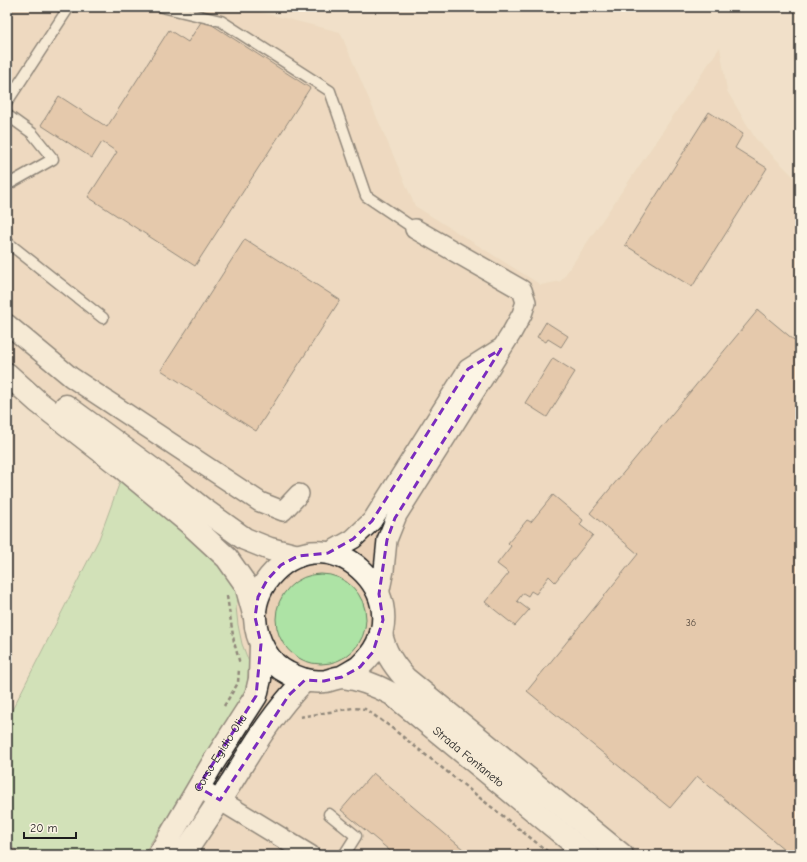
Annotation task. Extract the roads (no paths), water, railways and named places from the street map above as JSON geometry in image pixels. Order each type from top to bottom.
[{"type":"street","points":[[379,594],[384,570],[387,540],[397,515],[501,349],[522,314],[526,302],[522,290],[415,229]]},
{"type":"street","points":[[7,324],[71,377],[260,502],[283,511],[299,494]]},
{"type":"street","points":[[328,553],[353,539],[372,521],[468,369],[501,349]]},
{"type":"street","points":[[7,367],[48,393],[84,419],[159,474],[203,510],[245,539],[270,549],[298,556]]},
{"type":"street","points":[[7,374],[38,402],[188,522],[227,558],[246,585],[255,617]]},
{"type":"street","name":"Strada Fontaneto","points":[[313,553],[328,553],[345,558],[359,567],[371,579],[379,594],[382,607],[383,620],[381,633],[373,652],[360,667],[342,677],[324,681],[305,680],[287,673],[272,660],[261,644],[256,631],[255,617],[258,597],[267,580],[281,565],[298,556],[313,553]]},
{"type":"street","points":[[381,633],[383,645],[391,662],[405,678],[622,855]]},
{"type":"street","name":"Corso Egidio Olia","points":[[158,855],[198,787],[256,696],[260,679],[261,644]]},
{"type":"street","name":"Strada Fontaneto","points":[[342,677],[368,683],[392,694],[588,855]]},
{"type":"street","name":"Corso Egidio Olia","points":[[183,855],[220,800],[267,724],[289,695],[305,680]]},
{"type":"street","points":[[198,787],[310,855]]},
{"type":"lane","points":[[7,102],[69,7]]},
{"type":"lane","points":[[162,7],[221,21],[330,91],[366,196],[415,229]]},
{"type":"lane","points":[[7,115],[32,134],[53,159],[7,185]]},
{"type":"lane","points":[[7,242],[103,318]]},
{"type":"lane","points":[[329,814],[356,836],[344,855]]}]
